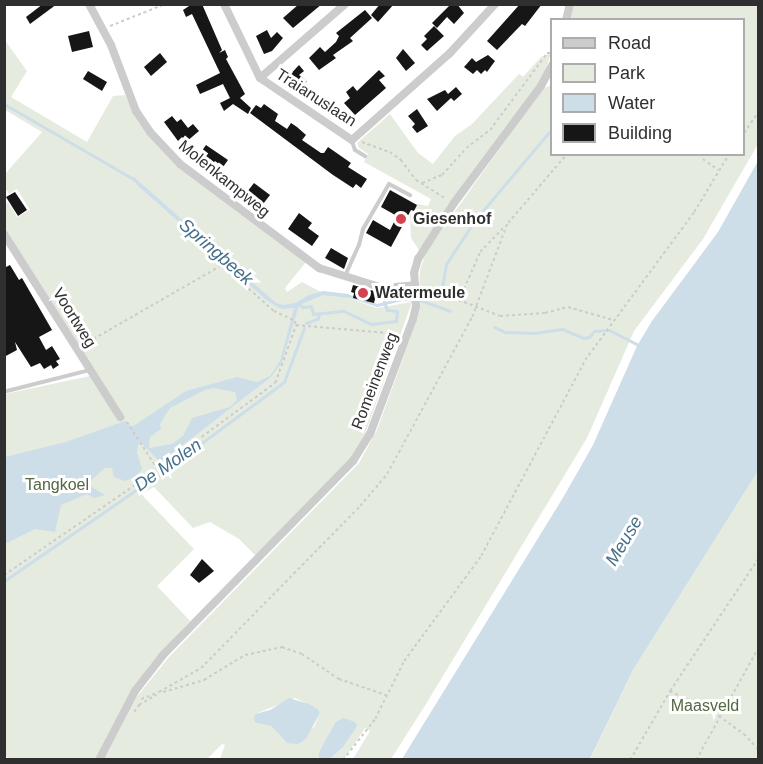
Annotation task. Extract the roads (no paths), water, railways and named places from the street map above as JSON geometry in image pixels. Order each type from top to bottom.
[{"type":"street","name":"Molenkampweg","points":[[89,4],[103,28],[136,111],[150,132],[180,164],[319,268],[383,288],[415,290]]},
{"type":"street","name":"Traianuslaan","points":[[224,4],[260,78],[352,140],[450,53],[495,4]]},
{"type":"street","points":[[260,78],[345,4]]},
{"type":"street","name":"Romeinenweg","points":[[99,759],[129,703],[163,655],[354,461],[370,434],[408,335],[416,306],[414,273],[418,259],[454,203],[541,86],[550,68]]},
{"type":"street","name":"Voortweg","points":[[4,234],[120,417]]},
{"type":"lane","points":[[352,140],[355,150],[365,156]]},
{"type":"lane","points":[[345,277],[359,245],[363,229],[389,184],[410,195]]},
{"type":"lane","points":[[7,391],[90,370]]},
{"type":"water","name":"Meuse","points":[[758,161],[758,471],[633,670],[590,759],[402,759],[564,496],[593,445],[637,346],[652,321],[718,232]]},
{"type":"water","name":"Tangkoel","points":[[134,177],[276,303],[283,305],[295,303],[309,295],[323,291],[349,294],[348,298],[323,295],[299,305],[282,362],[271,377],[174,452],[160,462],[139,441],[137,452],[142,469],[134,478],[125,481],[114,477],[112,468],[105,468],[87,484],[105,495],[94,498],[87,494],[61,505],[55,532],[35,529],[5,544],[5,457],[66,442],[125,421],[131,426],[135,425],[186,391],[237,377],[257,382],[270,376],[280,361],[294,308],[281,309],[266,300],[137,185],[132,178]],"holes":[[[214,388],[235,392],[237,400],[230,407],[192,418],[183,436],[172,444],[149,448],[150,437],[161,429],[160,424],[170,408],[205,390]]]},
{"type":"water","points":[[289,698],[309,704],[318,709],[320,713],[306,739],[298,744],[287,743],[271,726],[256,723],[254,720],[255,714],[270,710]]},
{"type":"water","points":[[343,718],[355,722],[357,726],[343,747],[330,759],[319,759],[319,753],[336,722]]},
{"type":"waterway","name":"Springbeek","points":[[4,104],[135,180]]},
{"type":"waterway","points":[[442,287],[446,264],[475,220],[549,132]]},
{"type":"waterway","name":"Springbeek","points":[[346,295],[377,305],[401,299],[420,300],[450,311]]},
{"type":"waterway","points":[[298,304],[303,307],[311,306],[313,314],[344,311],[371,324],[396,321],[397,311],[387,310],[384,302]]},
{"type":"waterway","name":"De Molen","points":[[306,323],[317,319],[319,315]]},
{"type":"waterway","name":"Springbeek","points":[[494,327],[505,332],[534,333],[562,329],[583,338],[589,337],[594,331],[609,330],[641,346]]},
{"type":"waterway","name":"De Molen","points":[[4,581],[165,470],[284,382],[304,328]]},
{"type":"place","name":"Giesenhof","points":[[401,219]]},
{"type":"place","name":"Watermeule","points":[[363,293]]},
{"type":"park label","name":"Maasveld","points":[[705,706]]}]
